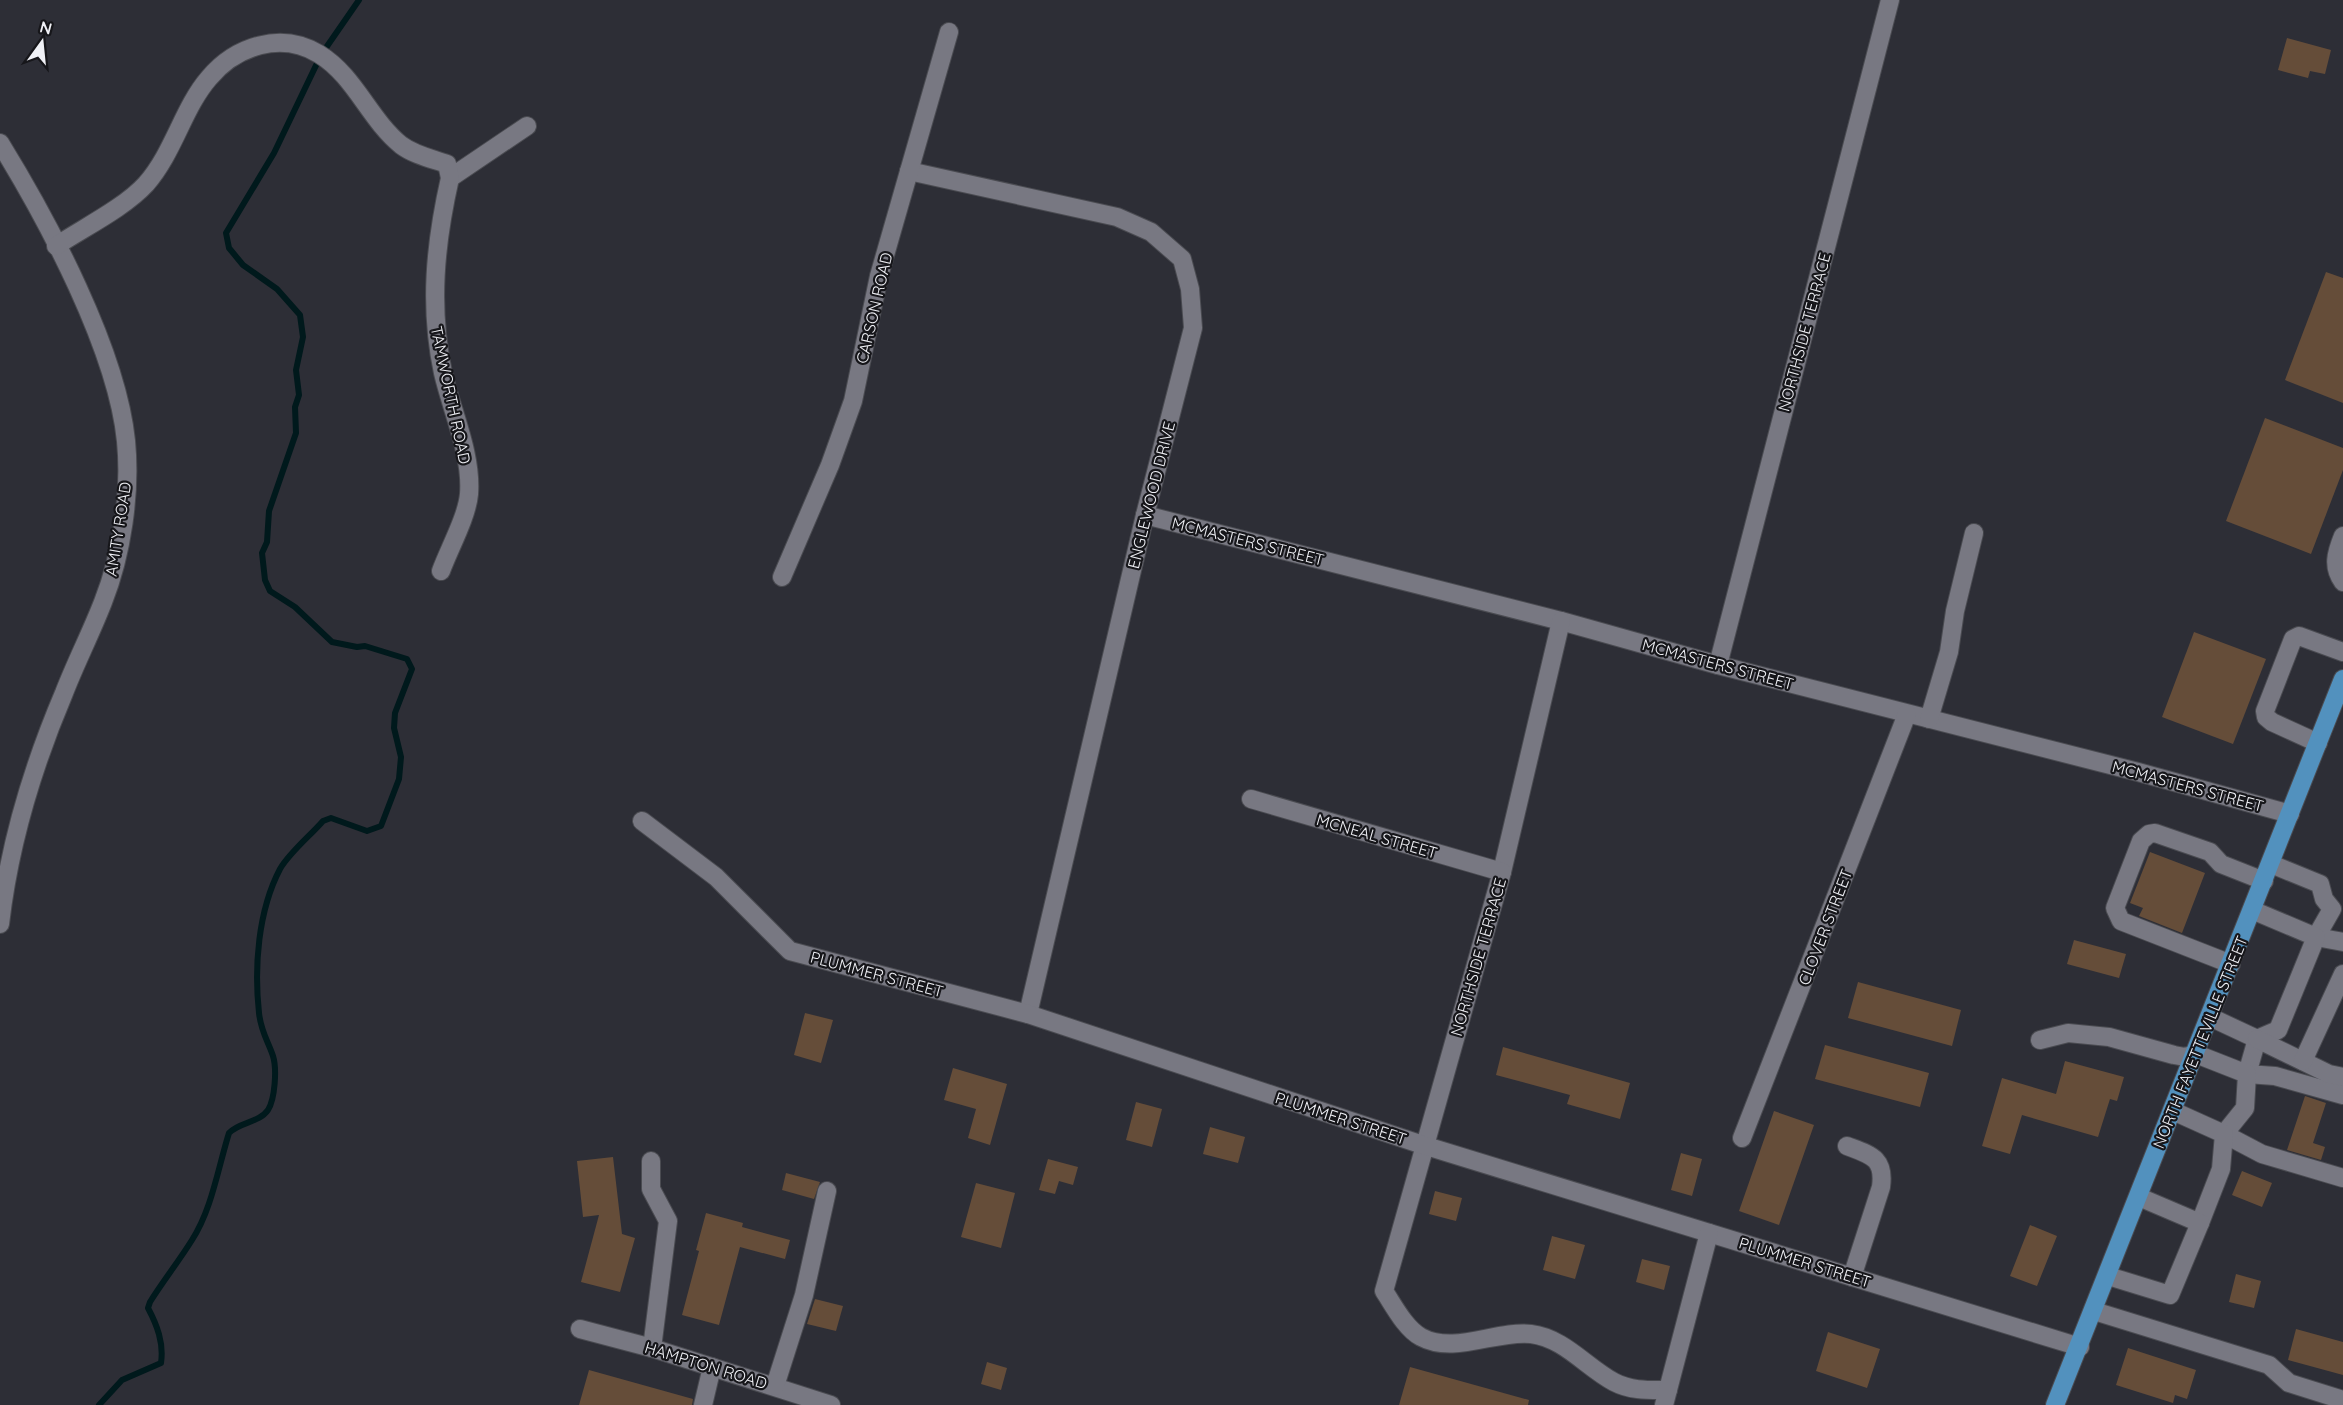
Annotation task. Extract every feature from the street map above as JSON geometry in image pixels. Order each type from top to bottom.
[{"type":"main road","name":"NORTH FAYETTEVILLE STREET","points":[[2055,1405],[2080,1347],[2318,743],[2339,701],[2343,679]]},
{"type":"street","name":"NORTHSIDE TERRACE","points":[[1718,665],[1890,0]]},
{"type":"street","name":"CARSON ROAD","points":[[782,577],[830,465],[853,401],[879,276],[949,33]]},
{"type":"street","points":[[56,246],[145,186],[175,142],[208,78],[251,46],[268,43],[304,46],[320,55],[357,90],[390,135],[404,147],[447,164],[450,178],[527,126]]},
{"type":"street","name":"AMITY ROAD","points":[[0,143],[56,246],[105,355],[120,406],[126,442],[127,477],[114,566],[104,600],[63,695],[32,780],[10,865],[0,924]]},
{"type":"street","name":"ENGLEWOOD DRIVE","points":[[909,171],[1117,217],[1151,232],[1182,260],[1190,289],[1194,328],[1145,515],[1028,1014]]},
{"type":"street","name":"TAMWORTH ROAD","points":[[441,572],[469,495],[462,442],[443,373],[433,302],[439,235],[450,178]]},
{"type":"street","name":"MCMASTERS STREET","points":[[1145,515],[1561,621],[1718,665],[2138,772],[2290,814]]},
{"type":"street","points":[[1929,719],[1949,652],[1955,611],[1974,533]]},
{"type":"street","points":[[2343,536],[2336,554],[2336,568],[2343,582]]},
{"type":"street","name":"NORTHSIDE TERRACE","points":[[1561,621],[1502,872],[1423,1145],[1384,1291],[1407,1325],[1421,1337],[1440,1342],[1511,1334],[1532,1334],[1553,1340],[1614,1382],[1666,1398]]},
{"type":"street","points":[[2318,743],[2272,722],[2266,717],[2265,711],[2293,639],[2299,636],[2307,637],[2343,652]]},
{"type":"street","name":"CLOVER STREET","points":[[1742,1138],[1908,714]]},
{"type":"street","name":"MCNEAL STREET","points":[[1251,799],[1502,872]]},
{"type":"street","name":"PLUMMER STREET","points":[[642,821],[716,877],[790,951],[1028,1014],[1423,1145],[2080,1347]]},
{"type":"street","points":[[2231,964],[2121,921],[2115,908],[2141,841],[2148,834],[2155,833],[2210,852],[2221,864],[2264,881]]},
{"type":"street","points":[[2257,1039],[2278,1030],[2316,937],[2332,909],[2324,899],[2320,884],[2271,864]]},
{"type":"street","points":[[2252,910],[2316,937],[2343,942]]},
{"type":"street","points":[[2303,1061],[2343,974]]},
{"type":"street","points":[[2210,1017],[2303,1061],[2343,1077]]},
{"type":"street","points":[[2040,1040],[2068,1033],[2109,1037],[2185,1057],[2196,1054],[2247,1074],[2275,1076],[2343,1095]]},
{"type":"street","points":[[2108,1276],[2170,1295],[2222,1169],[2224,1134],[2245,1108],[2247,1074],[2257,1039]]},
{"type":"street","points":[[2173,1111],[2262,1154],[2343,1178]]},
{"type":"street","points":[[1847,1146],[1868,1154],[1878,1162],[1883,1172],[1881,1187],[1852,1277]]},
{"type":"street","points":[[651,1161],[651,1189],[668,1221],[652,1348]]},
{"type":"street","points":[[775,1386],[804,1295],[827,1191]]},
{"type":"street","points":[[2139,1197],[2200,1223]]},
{"type":"street","points":[[1666,1398],[1709,1233]]},
{"type":"street","points":[[2094,1311],[2269,1365],[2289,1383],[2343,1400]]},
{"type":"street","name":"HAMPTON ROAD","points":[[580,1329],[652,1348],[831,1405]]},
{"type":"street","points":[[703,1405],[712,1367]]},
{"type":"building","points":[[2287,38],[2331,50],[2325,74],[2310,71],[2308,78],[2278,70]]},
{"type":"building","points":[[2326,272],[2343,278],[2343,403],[2285,380]]},
{"type":"building","points":[[2265,418],[2343,448],[2343,470],[2311,554],[2226,521]]},
{"type":"building","points":[[2194,632],[2266,659],[2233,744],[2162,717]]},
{"type":"building","points":[[2150,852],[2205,873],[2182,933],[2139,916],[2143,908],[2130,903]]},
{"type":"building","points":[[2074,940],[2126,954],[2119,978],[2067,964]]},
{"type":"building","points":[[1858,982],[1961,1010],[1952,1046],[1848,1018]]},
{"type":"building","points":[[805,1013],[833,1020],[821,1063],[794,1055]]},
{"type":"building","points":[[1825,1045],[1929,1073],[1920,1107],[1815,1079]]},
{"type":"building","points":[[1503,1047],[1630,1083],[1620,1119],[1567,1104],[1570,1095],[1496,1075]]},
{"type":"building","points":[[2065,1061],[2124,1077],[2117,1101],[2110,1099],[2098,1137],[2022,1115],[2010,1154],[1982,1146],[2002,1078],[2056,1094]]},
{"type":"building","points":[[953,1068],[1007,1084],[990,1145],[968,1138],[976,1109],[944,1100]]},
{"type":"building","points":[[2305,1096],[2326,1103],[2313,1143],[2325,1147],[2321,1160],[2287,1150]]},
{"type":"building","points":[[1136,1102],[1162,1109],[1152,1147],[1126,1140]]},
{"type":"building","points":[[1774,1111],[1814,1125],[1779,1225],[1739,1211]]},
{"type":"building","points":[[1210,1127],[1245,1137],[1238,1163],[1203,1154]]},
{"type":"building","points":[[1681,1153],[1702,1159],[1692,1196],[1671,1190]]},
{"type":"building","points":[[613,1157],[622,1234],[635,1238],[620,1292],[581,1282],[599,1215],[583,1217],[577,1161]]},
{"type":"building","points":[[1048,1159],[1078,1167],[1073,1185],[1059,1181],[1055,1194],[1039,1190]]},
{"type":"building","points":[[2242,1171],[2272,1183],[2262,1207],[2232,1195]]},
{"type":"building","points":[[786,1173],[820,1182],[814,1199],[782,1190]]},
{"type":"building","points":[[976,1183],[1015,1193],[1001,1248],[961,1237]]},
{"type":"building","points":[[1435,1191],[1462,1198],[1456,1221],[1429,1214]]},
{"type":"building","points":[[706,1213],[743,1223],[742,1227],[790,1240],[785,1259],[740,1247],[719,1325],[682,1315],[699,1251],[696,1250]]},
{"type":"building","points":[[2030,1225],[2057,1236],[2037,1286],[2010,1276]]},
{"type":"building","points":[[1552,1236],[1585,1245],[1575,1279],[1543,1270]]},
{"type":"building","points":[[1642,1259],[1670,1266],[1664,1290],[1636,1282]]},
{"type":"building","points":[[2236,1274],[2261,1281],[2254,1308],[2229,1302]]},
{"type":"building","points":[[815,1299],[843,1306],[836,1331],[807,1324]]},
{"type":"building","points":[[2296,1329],[2343,1342],[2343,1375],[2288,1360]]},
{"type":"building","points":[[1828,1332],[1880,1349],[1867,1388],[1816,1371]]},
{"type":"building","points":[[2128,1348],[2196,1370],[2187,1399],[2175,1395],[2173,1403],[2116,1385]]},
{"type":"building","points":[[987,1362],[1007,1368],[1001,1390],[981,1384]]},
{"type":"building","points":[[1410,1367],[1529,1400],[1528,1405],[1399,1405]]},
{"type":"building","points":[[589,1370],[693,1399],[692,1405],[579,1405]]},
{"type":"waterway","points":[[99,1405],[122,1380],[161,1363],[161,1341],[148,1308],[150,1302],[199,1228],[210,1202],[229,1133],[233,1129],[260,1118],[270,1105],[274,1092],[275,1068],[260,1020],[257,977],[262,921],[280,869],[323,821],[331,818],[367,831],[381,826],[399,779],[401,757],[394,728],[395,713],[412,669],[407,659],[365,646],[357,647],[332,642],[295,607],[270,591],[265,580],[262,553],[267,542],[269,511],[296,433],[295,407],[299,395],[296,370],[303,337],[300,315],[277,289],[243,265],[229,248],[226,233],[274,153],[321,55],[359,0]]}]
